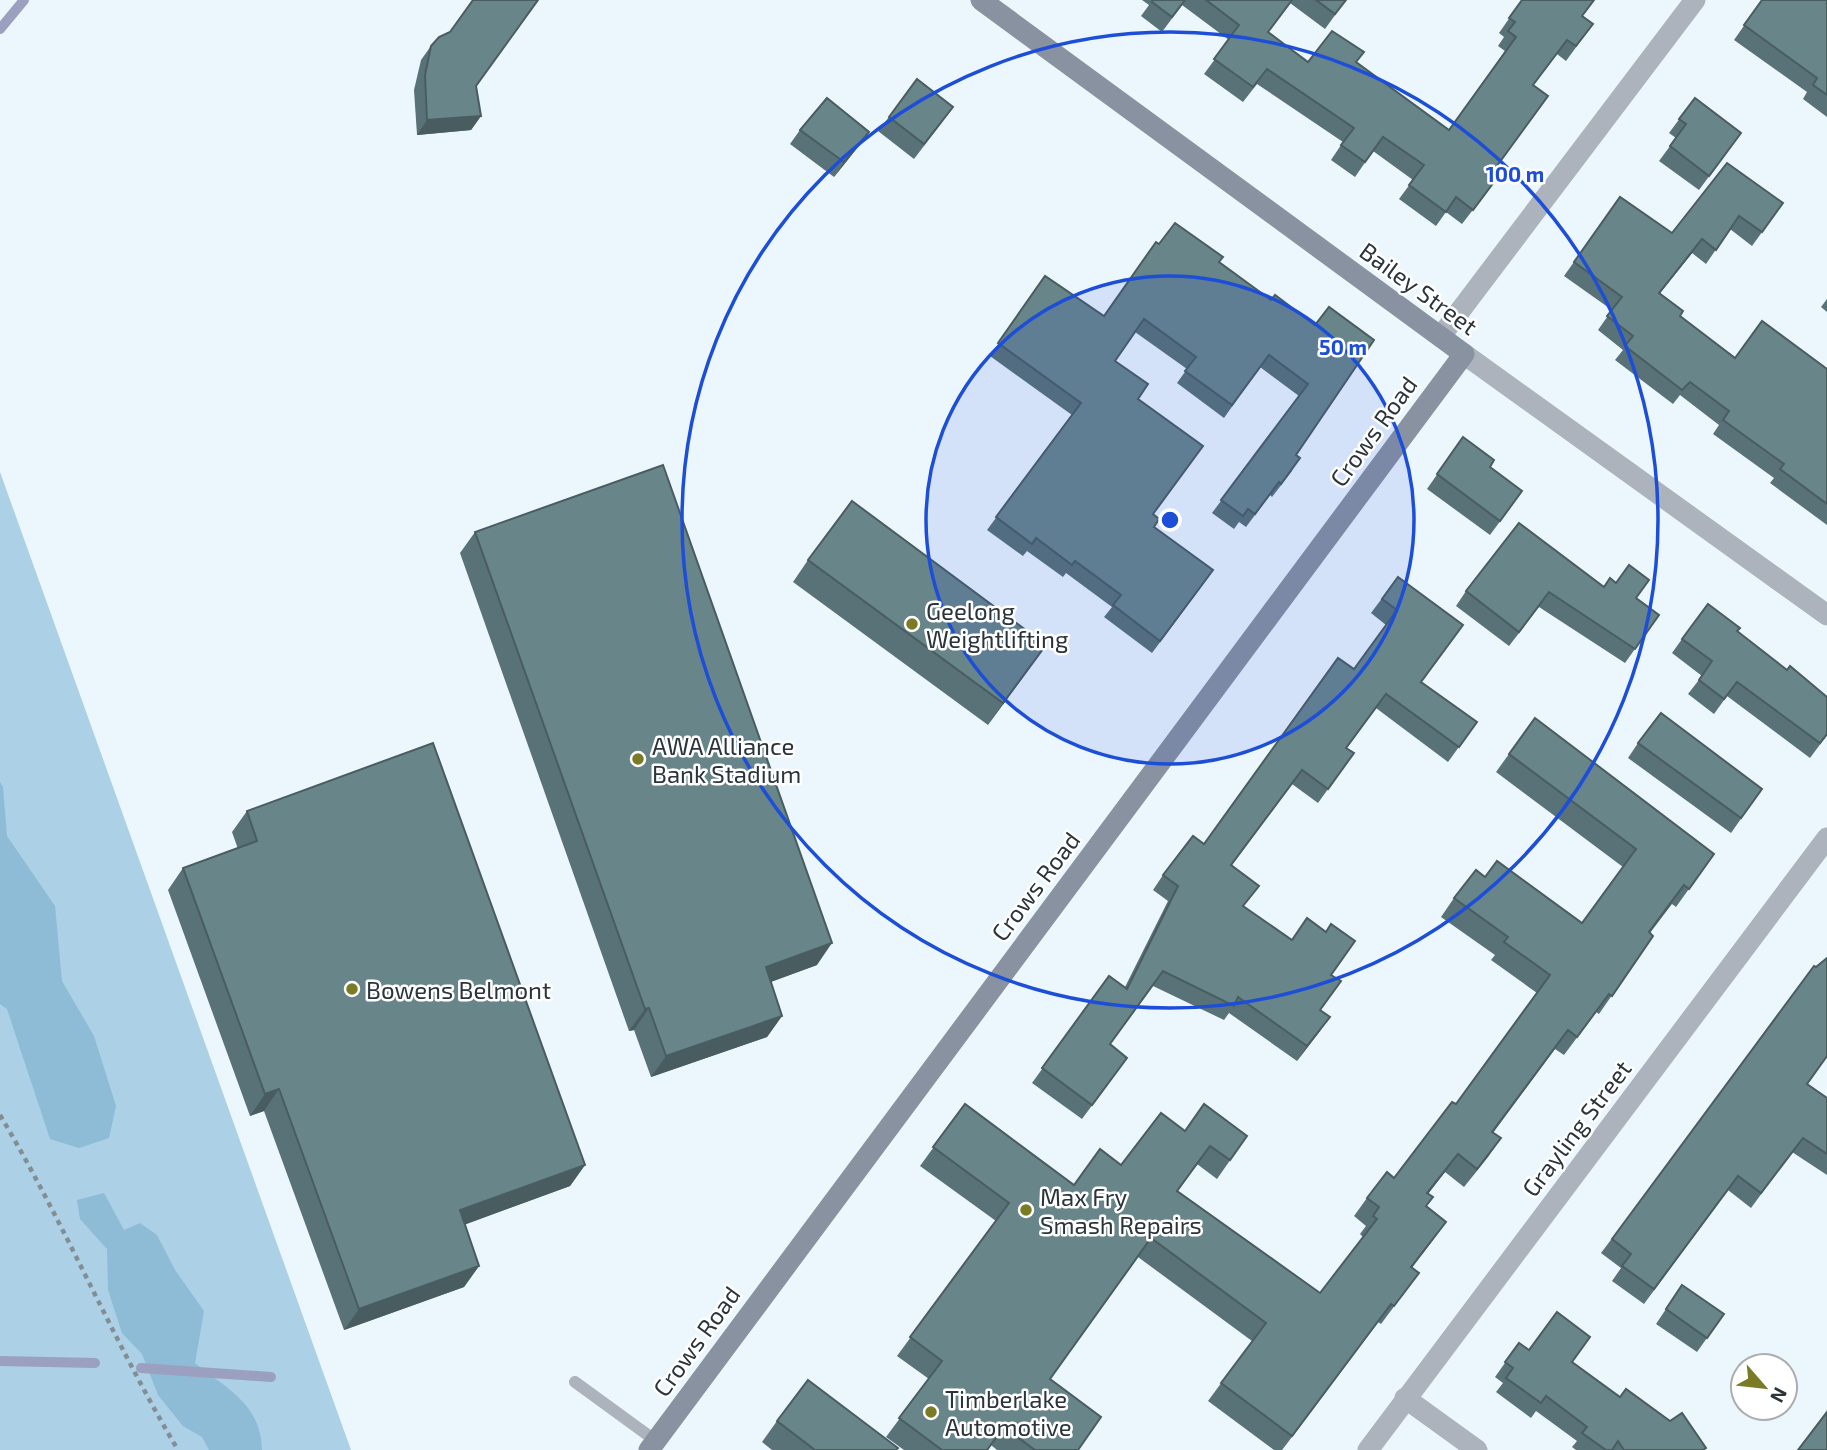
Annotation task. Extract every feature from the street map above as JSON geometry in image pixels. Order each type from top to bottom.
[{"type":"street","points":[[1441,336],[1695,0]]},
{"type":"street","name":"Bailey Street","points":[[989,2],[1464,354],[1827,615]]},
{"type":"street","name":"Crows Road","points":[[653,1445],[1464,354]]},
{"type":"street","name":"Grayling Street","points":[[1368,1450],[1827,838]]},
{"type":"street","points":[[1405,1398],[1476,1450]]},
{"type":"lane","points":[[575,1382],[653,1445]]},
{"type":"path","points":[[0,1115],[28,1163],[135,1378],[178,1450]]},
{"type":"shaded area","points":[[0,472],[351,1450],[0,1450]]},
{"type":"shaded area","points":[[0,782],[3,787],[7,836],[55,906],[62,981],[94,1036],[116,1106],[109,1138],[79,1148],[50,1139],[7,1009],[0,1004]]},
{"type":"shaded area","points":[[104,1193],[124,1230],[140,1223],[157,1235],[175,1270],[204,1311],[195,1363],[230,1390],[249,1409],[256,1421],[262,1450],[209,1450],[202,1437],[183,1426],[158,1395],[142,1354],[122,1333],[108,1290],[107,1249],[80,1219],[77,1200]]},
{"type":"building","points":[[473,0],[538,0],[476,86],[481,116],[427,120],[425,75],[431,46],[439,37],[450,32]]},
{"type":"building","points":[[1185,0],[1172,17],[1152,2]]},
{"type":"building","points":[[1206,0],[1292,0],[1268,32],[1308,62],[1332,31],[1364,52],[1356,62],[1449,130],[1516,37],[1508,31],[1515,22],[1509,18],[1522,0],[1594,0],[1582,16],[1593,24],[1576,46],[1567,40],[1533,85],[1548,96],[1494,170],[1500,174],[1473,210],[1456,197],[1446,212],[1409,185],[1424,165],[1383,137],[1365,162],[1341,145],[1354,128],[1267,69],[1253,87],[1214,59],[1239,25]]},
{"type":"building","points":[[1316,0],[1346,0],[1335,14]]},
{"type":"building","points":[[1762,0],[1827,0],[1827,95],[1813,85],[1817,78],[1744,25]]},
{"type":"building","points":[[917,79],[953,107],[924,144],[889,117]]},
{"type":"building","points":[[827,98],[869,132],[844,162],[800,130]]},
{"type":"building","points":[[1695,98],[1741,133],[1709,176],[1670,146],[1686,124],[1679,119]]},
{"type":"building","points":[[1727,163],[1783,203],[1762,232],[1739,216],[1716,250],[1702,239],[1659,293],[1683,311],[1680,316],[1735,358],[1762,321],[1827,369],[1827,504],[1780,469],[1784,464],[1723,420],[1729,411],[1690,382],[1682,390],[1625,346],[1633,336],[1607,316],[1622,297],[1574,262],[1620,197],[1672,233]]},
{"type":"building","points":[[1175,223],[1223,257],[1219,262],[1271,300],[1275,295],[1315,325],[1329,307],[1374,340],[1296,455],[1300,458],[1281,484],[1279,482],[1255,514],[1248,509],[1243,516],[1221,500],[1308,384],[1269,355],[1232,405],[1185,371],[1196,357],[1144,319],[1115,361],[1148,384],[1138,399],[1203,446],[1153,514],[1159,519],[1154,527],[1213,570],[1160,641],[1113,605],[1121,595],[1075,561],[1072,565],[1036,538],[1032,544],[996,517],[1081,403],[998,343],[1045,276],[1104,316],[1156,242],[1159,244]]},
{"type":"building","points":[[1463,437],[1494,460],[1490,467],[1522,491],[1500,521],[1437,474]]},
{"type":"building","name":"AWA Alliance Bank Stadium","points":[[663,465],[832,943],[766,967],[782,1016],[666,1056],[649,1008],[645,1009],[475,532]]},
{"type":"building","name":"Geelong Weightlifting","points":[[852,501],[1046,645],[1003,703],[808,560]]},
{"type":"building","points":[[1519,523],[1604,587],[1610,578],[1616,583],[1629,565],[1649,580],[1636,598],[1659,615],[1635,649],[1549,592],[1519,632],[1466,591]]},
{"type":"building","points":[[1398,577],[1463,625],[1421,682],[1477,722],[1459,747],[1386,694],[1346,748],[1354,753],[1328,789],[1302,770],[1231,865],[1259,886],[1243,906],[1292,940],[1307,918],[1326,932],[1331,924],[1355,941],[1331,975],[1341,981],[1320,1010],[1330,1017],[1307,1046],[1238,997],[1234,1006],[1163,971],[1110,1044],[1127,1058],[1092,1105],[1042,1068],[1109,976],[1127,989],[1178,886],[1163,875],[1193,836],[1204,844],[1338,658],[1354,669],[1397,610],[1382,599]]},
{"type":"building","points":[[1708,604],[1740,628],[1737,631],[1787,670],[1790,666],[1827,697],[1827,734],[1820,743],[1737,682],[1724,699],[1699,680],[1712,661],[1682,639]]},
{"type":"building","points":[[1661,713],[1762,789],[1741,818],[1638,743]]},
{"type":"building","points":[[1535,718],[1714,854],[1689,889],[1684,885],[1649,932],[1653,936],[1612,996],[1609,994],[1577,1037],[1568,1030],[1492,1132],[1501,1138],[1477,1169],[1458,1154],[1427,1193],[1433,1197],[1426,1206],[1446,1222],[1411,1267],[1419,1273],[1394,1306],[1391,1304],[1292,1436],[1221,1383],[1266,1323],[1151,1238],[1050,1379],[1101,1417],[1078,1450],[1035,1450],[1004,1427],[987,1450],[942,1450],[899,1418],[942,1361],[910,1337],[1009,1203],[933,1147],[965,1104],[1074,1185],[1100,1149],[1121,1165],[1161,1113],[1185,1131],[1204,1104],[1247,1136],[1230,1160],[1210,1146],[1177,1191],[1320,1293],[1377,1219],[1373,1216],[1379,1207],[1367,1198],[1387,1172],[1394,1178],[1452,1102],[1456,1104],[1550,975],[1504,942],[1508,937],[1454,898],[1476,870],[1485,877],[1497,861],[1582,923],[1636,849],[1509,754]]},
{"type":"building","name":"Bowens Belmont","points":[[433,743],[585,1165],[460,1210],[479,1266],[359,1309],[279,1089],[265,1094],[183,868],[257,841],[247,811]]},
{"type":"building","points":[[1827,958],[1827,1056],[1807,1084],[1827,1098],[1827,1154],[1803,1138],[1761,1193],[1738,1176],[1654,1289],[1622,1266],[1631,1254],[1612,1239],[1814,966]]},
{"type":"building","points":[[1682,1285],[1724,1314],[1707,1338],[1666,1309]]},
{"type":"building","points":[[1557,1312],[1590,1337],[1572,1362],[1620,1397],[1626,1389],[1670,1421],[1682,1413],[1706,1448],[1624,1450],[1618,1441],[1612,1450],[1606,1450],[1582,1433],[1587,1427],[1546,1396],[1541,1403],[1506,1378],[1513,1368],[1505,1362],[1519,1343],[1529,1350]]},
{"type":"building","points":[[808,1380],[898,1448],[815,1450],[777,1421]]},
{"type":"building","points":[[1827,1412],[1827,1450],[1798,1450]]},
{"type":"waterway","points":[[0,29],[24,0]]},
{"type":"waterway","points":[[0,1361],[95,1363]]},
{"type":"waterway","points":[[141,1368],[271,1377]]},
{"type":"place","name":"Geelong Weightlifting","points":[[912,624]]},
{"type":"place","name":"AWA Alliance Bank Stadium","points":[[638,759]]},
{"type":"place","name":"Bowens Belmont","points":[[352,989]]},
{"type":"place","name":"Max Fry Smash Repairs","points":[[1026,1210]]},
{"type":"place","name":"Timberlake Automotive","points":[[931,1412]]}]
